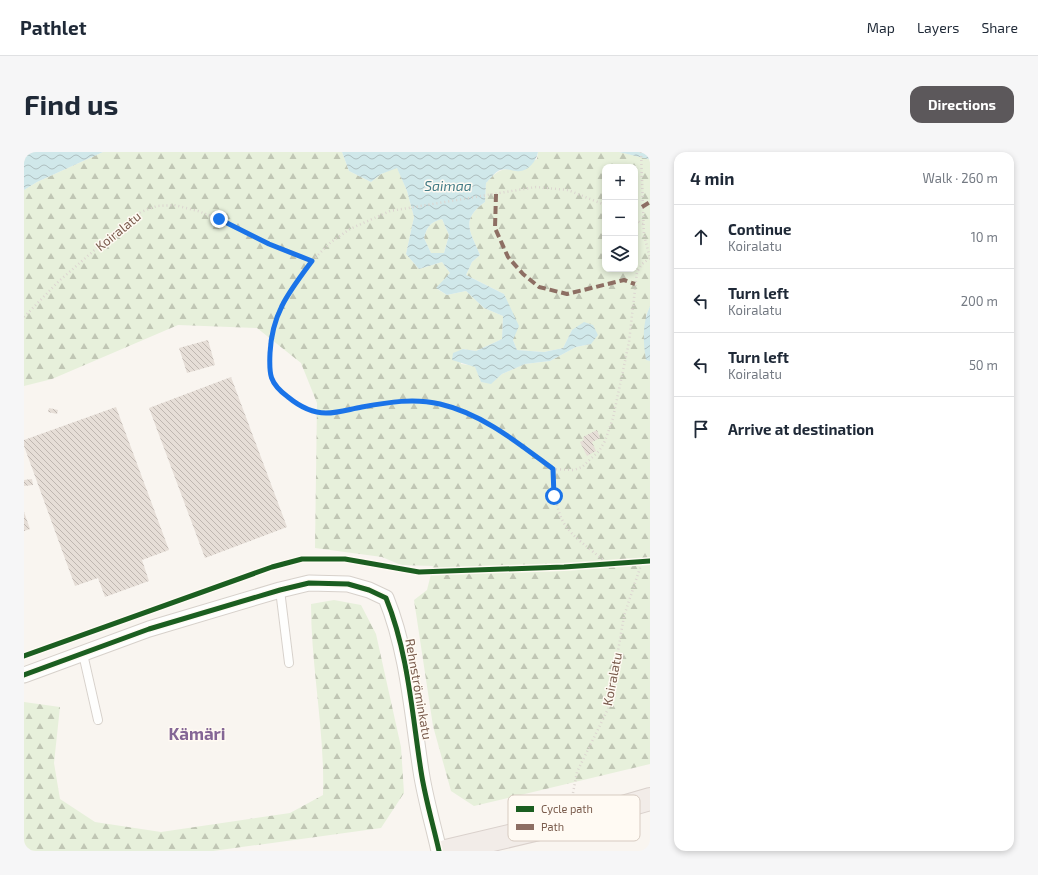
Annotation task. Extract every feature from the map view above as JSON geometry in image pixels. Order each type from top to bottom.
[{"type":"highway","points":[[640,802],[650,799]]},
{"type":"highway","points":[[446,851],[508,836]]},
{"type":"street","name":"Rehnströminkatu","points":[[24,675],[149,629],[280,590],[309,583],[348,584],[369,590],[386,598],[406,665],[421,772],[439,851]]},
{"type":"lane","points":[[280,590],[289,663]]},
{"type":"lane","points":[[83,654],[98,720]]},
{"type":"path","points":[[602,204],[575,192],[554,188],[532,188],[390,211],[346,231],[331,242],[312,261],[280,306],[271,336],[269,374],[273,382],[285,395],[306,408],[322,412],[344,411],[396,401],[423,401],[440,404],[467,413],[487,423],[553,469],[570,471],[578,469],[596,455],[605,442],[613,418],[624,368],[632,325],[638,272],[642,264],[650,258],[645,244],[641,152]]},
{"type":"path","points":[[638,222],[644,225]]},
{"type":"path","points":[[553,469],[555,501],[562,522],[575,538],[608,564]]},
{"type":"path","points":[[635,562],[650,561]]},
{"type":"path","points":[[601,564],[615,563]]},
{"type":"green space","points":[[103,152],[342,152],[349,171],[371,182],[381,174],[397,167],[407,191],[414,217],[406,254],[419,269],[442,262],[450,273],[437,289],[447,295],[466,291],[484,308],[503,316],[502,339],[476,351],[463,349],[461,364],[475,366],[481,382],[491,383],[502,374],[525,364],[550,361],[576,347],[591,344],[572,330],[563,348],[544,352],[517,350],[513,340],[504,294],[466,275],[472,262],[480,255],[469,226],[472,214],[485,202],[486,183],[499,171],[507,169],[516,171],[537,159],[538,152],[619,152],[650,159],[650,306],[646,316],[646,360],[650,361],[650,764],[520,795],[508,795],[508,798],[474,806],[451,791],[433,726],[414,600],[427,590],[433,566],[401,565],[382,557],[315,548],[317,403],[301,363],[257,328],[178,325],[52,379],[24,386],[24,190],[37,182]]},
{"type":"green space","points":[[442,219],[449,235],[444,253],[431,253],[424,238],[425,234],[432,223]]},
{"type":"green space","points":[[334,600],[361,605],[376,634],[401,747],[404,793],[381,828],[213,851],[24,851],[24,702],[60,707],[54,763],[60,799],[95,822],[161,832],[290,813],[323,795],[322,747],[313,652],[311,604]]},
{"type":"water","points":[[24,152],[103,152],[37,182],[24,190]]},
{"type":"water","name":"Saimaa","points":[[342,152],[538,152],[533,163],[527,169],[520,171],[506,169],[500,170],[486,183],[485,202],[472,214],[469,226],[480,255],[472,262],[466,275],[504,294],[519,326],[513,340],[517,350],[544,352],[563,348],[572,330],[584,322],[593,325],[598,335],[591,344],[576,347],[550,361],[525,364],[502,374],[491,384],[481,382],[475,367],[452,360],[453,353],[463,349],[476,351],[502,339],[503,316],[484,308],[466,291],[447,295],[436,288],[450,273],[442,262],[419,269],[406,254],[414,217],[407,191],[397,168],[381,174],[371,182],[349,171]],"holes":[[[442,219],[449,235],[444,253],[431,253],[424,238],[426,231],[430,226]]]},
{"type":"water","points":[[619,152],[650,152],[650,159],[648,159]]},
{"type":"water","points":[[650,306],[650,361],[646,360],[644,326]]},
{"type":"building","points":[[208,340],[215,365],[187,373],[179,348]]},
{"type":"building","points":[[231,377],[287,527],[205,558],[149,408]]},
{"type":"building","points":[[116,407],[169,550],[142,560],[149,581],[105,597],[98,578],[75,586],[24,446],[24,440]]},
{"type":"building","points":[[49,408],[58,410],[57,414],[48,412]]},
{"type":"building","points":[[597,430],[600,438],[592,442],[596,451],[587,456],[580,442],[584,440],[583,437]]},
{"type":"building","points":[[32,479],[33,485],[24,486],[24,480]]},
{"type":"building","points":[[24,512],[30,529],[24,531]]},
{"type":"marked path","points":[[496,194],[495,228],[508,257],[523,274],[539,287],[567,294],[624,280],[635,284]]},
{"type":"marked path","points":[[642,207],[650,202]]},
{"type":"cycle path","points":[[24,656],[272,567],[302,559],[345,559],[419,572],[564,567],[650,561]]},
{"type":"cycle path","points":[[24,675],[149,629],[280,590],[309,583],[348,584],[369,590],[386,598],[399,640],[408,683],[423,781],[439,851]]},
{"type":"district","name":"Kämäri","points":[[197,734]]},
{"type":"route","points":[[219,219],[281,250],[312,261],[280,306],[275,319],[269,345],[269,374],[273,382],[285,395],[294,402],[306,408],[322,412],[335,412],[405,400],[432,402],[458,409],[479,418],[508,436],[553,469],[554,496]]}]
